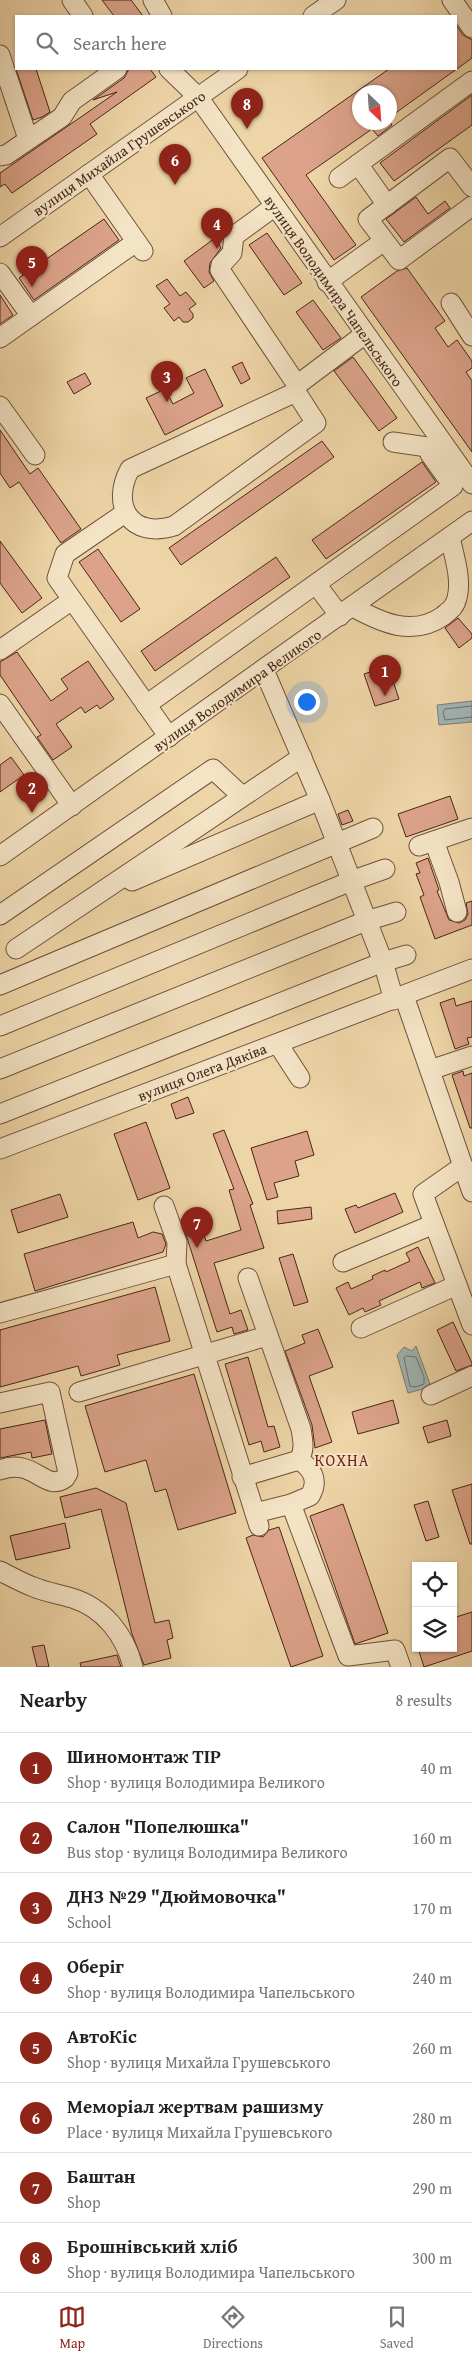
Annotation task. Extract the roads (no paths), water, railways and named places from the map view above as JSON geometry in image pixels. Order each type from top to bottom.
[{"type":"street","points":[[72,0],[82,15]]},
{"type":"street","points":[[153,0],[161,15]]},
{"type":"street","points":[[314,15],[336,0]]},
{"type":"street","points":[[452,0],[472,28]]},
{"type":"street","points":[[0,55],[28,139]]},
{"type":"street","points":[[0,156],[6,155],[62,117],[72,101],[116,70]]},
{"type":"street","name":"вулиця Володимира Чапельського","points":[[170,70],[198,97],[364,334],[438,448],[472,484]]},
{"type":"street","name":"вулиця Михайла Грушевського","points":[[0,237],[237,70]]},
{"type":"street","points":[[339,178],[472,81]]},
{"type":"street","points":[[472,187],[450,158],[368,219],[399,260],[472,206]]},
{"type":"street","points":[[358,164],[387,205]]},
{"type":"street","points":[[0,338],[31,316],[140,247],[89,174]]},
{"type":"street","points":[[274,206],[234,236],[232,253],[221,265],[220,270],[296,389],[316,423],[174,526],[162,530],[147,529],[135,523],[125,513],[121,503],[123,483],[130,469],[296,389],[364,334]]},
{"type":"street","points":[[327,282],[384,240]]},
{"type":"street","points":[[0,273],[31,316]]},
{"type":"street","points":[[451,303],[472,336]]},
{"type":"street","points":[[0,406],[36,455]]},
{"type":"street","points":[[393,442],[438,448]]},
{"type":"street","points":[[146,705],[453,486],[430,454],[438,448]]},
{"type":"street","points":[[125,513],[65,554],[57,578],[169,737]]},
{"type":"street","name":"вулиця Володимира Великого","points":[[0,856],[472,522]]},
{"type":"street","points":[[316,584],[347,611],[388,623],[413,627],[432,624],[454,608],[458,597],[458,579],[450,537]]},
{"type":"street","points":[[3,641],[72,600]]},
{"type":"street","points":[[264,670],[320,800],[382,962],[430,1070],[472,1192]]},
{"type":"street","points":[[0,704],[72,806]]},
{"type":"street","points":[[16,948],[302,757]]},
{"type":"street","points":[[0,916],[213,769],[242,796]]},
{"type":"street","points":[[89,899],[320,800]]},
{"type":"street","points":[[0,985],[373,828]]},
{"type":"street","points":[[457,912],[426,843],[472,828]]},
{"type":"street","points":[[0,1026],[351,881],[385,870]]},
{"type":"street","points":[[0,1069],[366,921],[396,912]]},
{"type":"street","points":[[0,1114],[382,962],[406,956]]},
{"type":"street","name":"вулиця Олега Дяківа","points":[[0,1149],[472,969]]},
{"type":"street","points":[[278,1044],[300,1078]]},
{"type":"street","points":[[430,1070],[472,1056]]},
{"type":"street","points":[[463,1166],[423,1194],[472,1325]]},
{"type":"street","points":[[164,1206],[177,1242],[176,1264],[257,1520],[310,1496],[314,1489],[315,1481],[307,1466],[299,1460]]},
{"type":"street","points":[[343,1262],[434,1224]]},
{"type":"street","points":[[0,1313],[176,1264]]},
{"type":"street","points":[[242,1477],[299,1460],[302,1454],[301,1430],[248,1278]]},
{"type":"street","points":[[361,1328],[457,1285]]},
{"type":"street","points":[[79,1392],[267,1336]]},
{"type":"street","points":[[431,1395],[472,1376]]},
{"type":"street","points":[[0,1403],[50,1392],[68,1473],[65,1478],[54,1483],[47,1481],[28,1468],[11,1466],[0,1470]]},
{"type":"street","points":[[291,1504],[348,1656],[395,1650],[401,1667]]},
{"type":"street","points":[[0,1571],[32,1587],[74,1598],[100,1612],[108,1619],[130,1655],[133,1667]]},
{"type":"water","points":[[472,701],[472,722],[439,725],[437,705]]},
{"type":"water","points":[[416,1346],[430,1384],[427,1388],[408,1393],[397,1355],[404,1347],[412,1351]]},
{"type":"place","name":"Брошнівський хліб","points":[[247,129]]},
{"type":"place","name":"Меморіал жертвам рашизму","points":[[175,185]]},
{"type":"place","name":"Оберіг","points":[[217,249]]},
{"type":"place","name":"АвтоКіс","points":[[32,287]]},
{"type":"place","name":"ДНЗ №29 \"Дюймовочка\"","points":[[167,402]]},
{"type":"place","name":"Шиномонтаж ТІР","points":[[385,696]]},
{"type":"place","name":"Салон \"Попелюшка\"","points":[[32,813]]},
{"type":"place","name":"Баштан","points":[[197,1248]]},
{"type":"district","name":"КОХНА","points":[[342,1460]]}]
